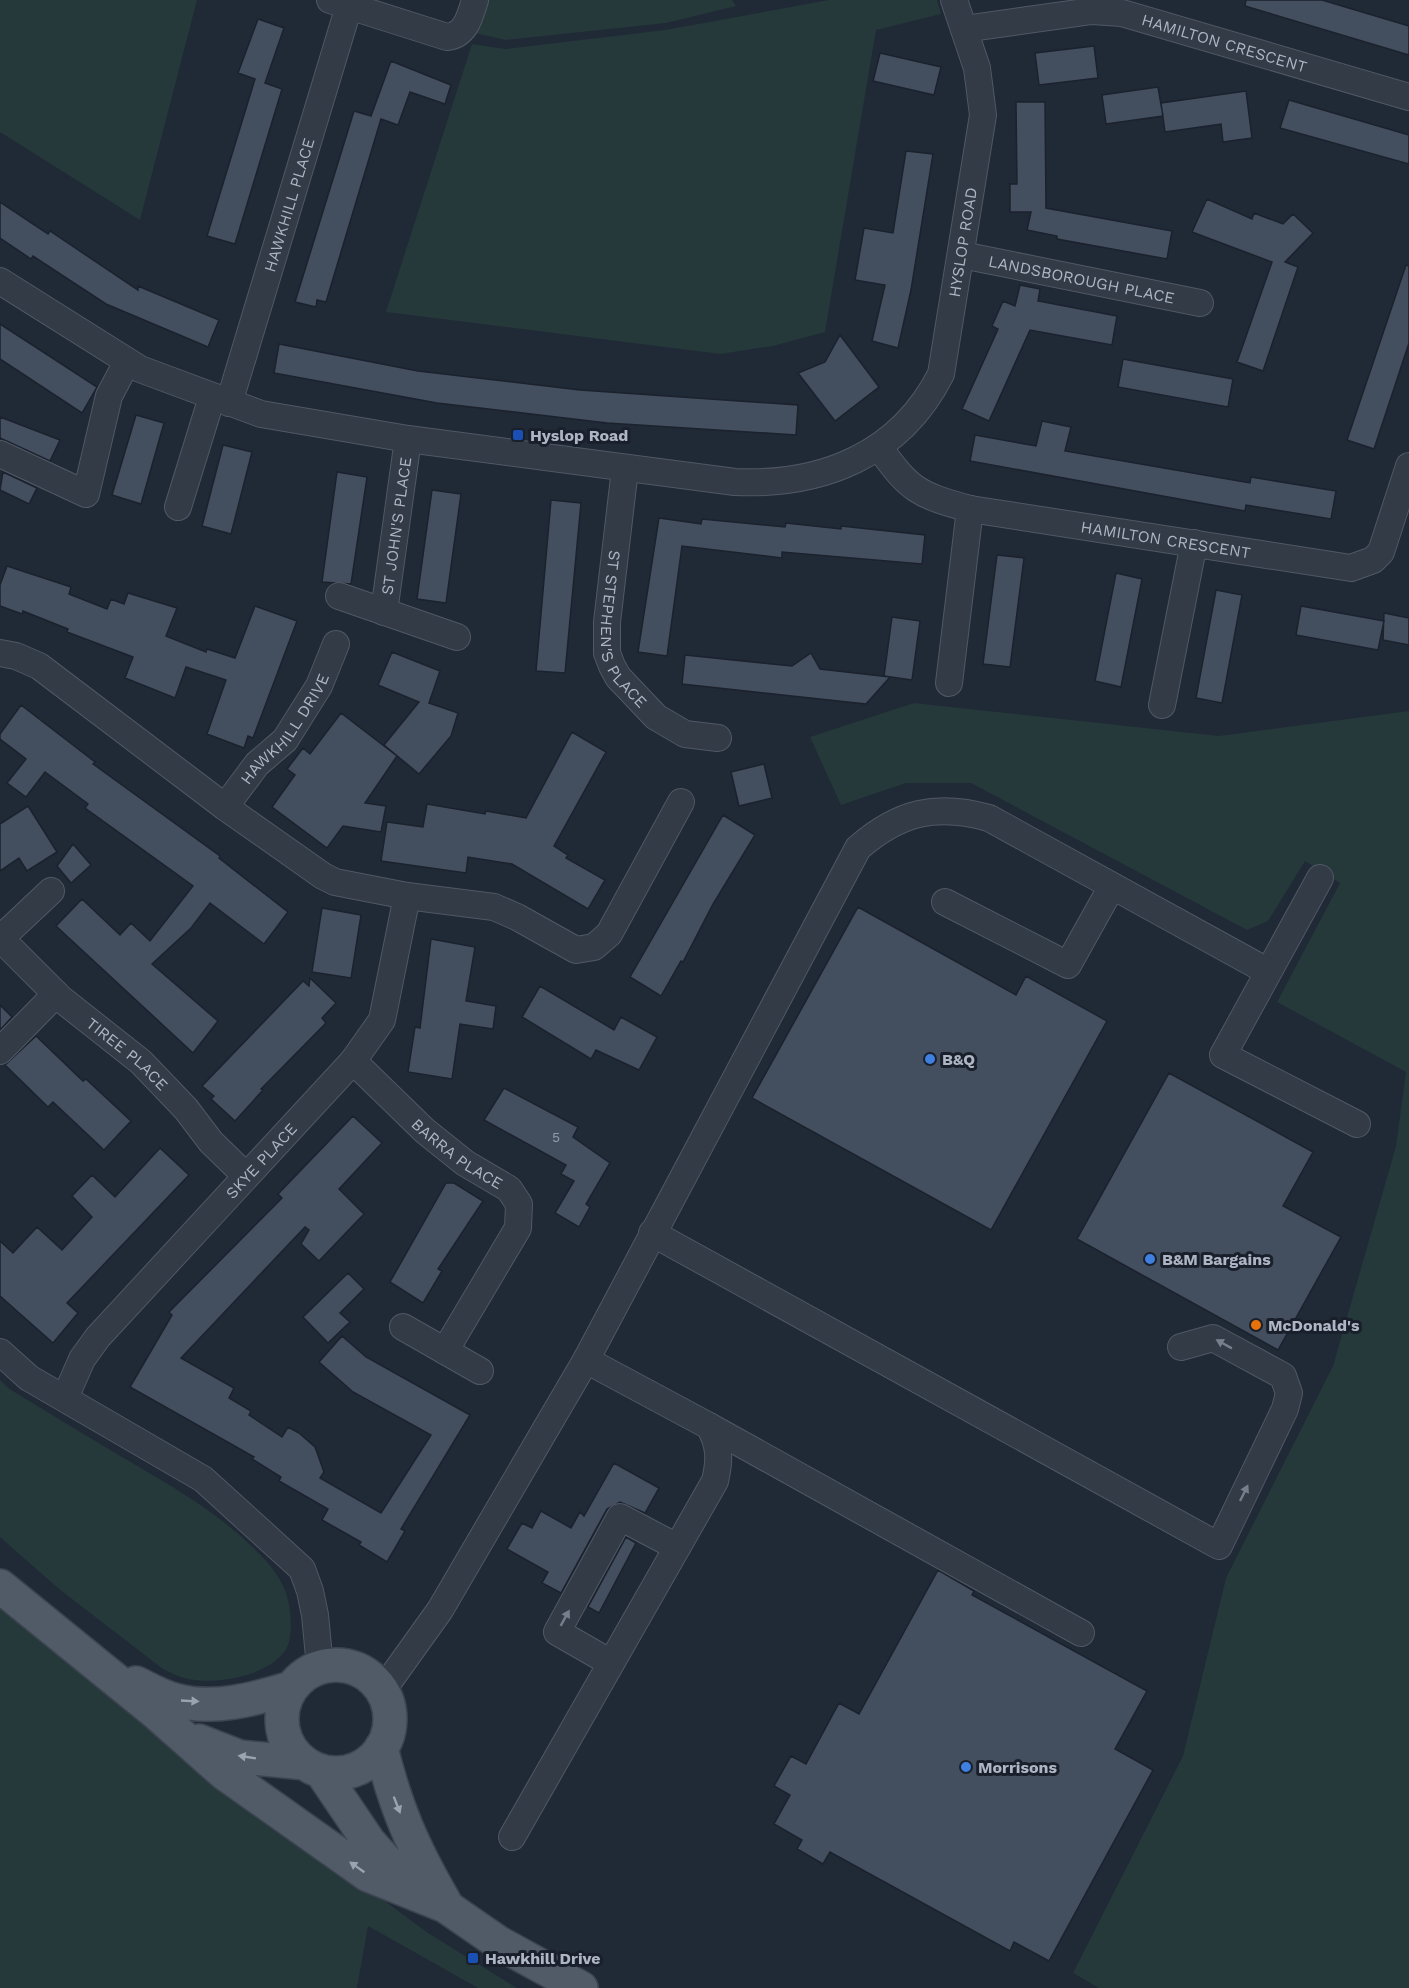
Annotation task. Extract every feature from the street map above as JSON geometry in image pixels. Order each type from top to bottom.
[{"type":"main road","points":[[0,1586],[155,1712],[224,1773],[368,1875],[448,1908]]},
{"type":"main road","points":[[97,1665],[176,1701],[222,1703],[259,1698],[291,1688]]},
{"type":"main road","points":[[155,1712],[200,1742],[240,1756],[313,1767],[338,1773],[355,1769],[370,1761],[381,1748],[390,1720],[388,1705],[382,1691],[370,1677],[355,1668],[337,1665],[320,1667],[304,1675],[291,1688],[284,1703],[282,1720],[284,1736],[292,1751],[313,1767],[369,1842],[396,1872],[499,1943],[581,1988]]},
{"type":"main road","points":[[381,1748],[393,1797],[414,1849],[448,1908]]},
{"type":"street","name":"HAWKHILL PLACE","points":[[178,507],[220,400],[339,3],[447,38],[453,37],[466,25],[475,0]]},
{"type":"street","name":"HYSLOP ROAD","points":[[0,281],[127,362],[261,414],[408,439],[625,469],[761,483],[804,479],[823,474],[850,463],[879,447],[913,416],[932,392],[941,374],[983,115],[977,68],[954,0]]},
{"type":"street","name":"HAMILTON CRESCENT","points":[[964,29],[1092,11],[1122,13],[1409,97]]},
{"type":"street","name":"LANDSBOROUGH PLACE","points":[[962,255],[1200,303]]},
{"type":"street","points":[[0,454],[86,494],[109,396],[127,362]]},
{"type":"street","name":"ST JOHN'S PLACE","points":[[384,612],[408,439]]},
{"type":"street","name":"HAMILTON CRESCENT","points":[[879,447],[899,475],[912,488],[927,497],[970,509],[1340,568],[1363,565],[1373,560],[1381,552],[1409,466]]},
{"type":"street","name":"ST STEPHEN'S PLACE","points":[[625,469],[606,622],[608,653],[612,666],[618,677],[656,717],[685,734],[718,738]]},
{"type":"street","points":[[949,683],[970,509]]},
{"type":"street","points":[[1162,705],[1194,543]]},
{"type":"street","points":[[339,596],[458,637]]},
{"type":"street","name":"HAWKHILL DRIVE","points":[[225,807],[257,764],[285,741],[319,686],[336,644]]},
{"type":"street","points":[[0,653],[15,656],[39,666],[225,807],[323,876],[349,886],[494,908],[517,917],[576,951],[585,951],[594,947],[609,934],[681,802]]},
{"type":"street","points":[[382,1691],[440,1610],[586,1360],[858,848],[878,830],[898,819],[922,813],[966,812],[989,818],[1267,971]]},
{"type":"street","points":[[1320,878],[1223,1055],[1357,1124]]},
{"type":"street","points":[[945,902],[1068,965],[1112,886]]},
{"type":"street","name":"TIREE PLACE","points":[[51,891],[0,939],[56,994],[141,1062],[186,1109],[211,1142],[245,1175]]},
{"type":"street","name":"SKYE PLACE","points":[[65,1398],[82,1359],[98,1337],[245,1175],[353,1061],[382,1020],[407,896]]},
{"type":"street","points":[[0,1051],[56,994]]},
{"type":"street","name":"BARRA PLACE","points":[[353,1061],[425,1131],[465,1162],[509,1189],[519,1204],[518,1228],[444,1351]]},
{"type":"street","points":[[652,1233],[1218,1546],[1285,1409],[1289,1393],[1283,1376],[1213,1338],[1181,1347]]},
{"type":"street","points":[[403,1327],[480,1371]]},
{"type":"street","points":[[0,1352],[29,1378],[203,1479],[302,1569],[315,1615],[320,1667]]},
{"type":"street","points":[[586,1360],[1081,1633]]},
{"type":"street","points":[[512,1837],[716,1481],[719,1450],[717,1439],[709,1426]]},
{"type":"street","points":[[611,1663],[557,1632],[620,1516],[677,1546]]},
{"type":"shaded area","points":[[0,0],[197,0],[140,220],[0,132]]},
{"type":"shaded area","points":[[487,0],[732,0],[736,6],[666,23],[506,40],[475,33]]},
{"type":"shaded area","points":[[829,0],[937,0],[941,14],[876,30],[825,332],[773,346],[720,354],[386,312],[472,44],[505,49],[665,30]]},
{"type":"shaded area","points":[[914,703],[1219,736],[1409,711],[1409,1988],[1099,1988],[1073,1973],[1183,1756],[1226,1578],[1333,1366],[1396,1146],[1406,1072],[1277,1002],[1340,883],[1305,861],[1268,921],[1247,930],[971,783],[906,783],[841,805],[810,737]]},
{"type":"shaded area","points":[[0,1380],[8,1388],[197,1502],[252,1546],[268,1563],[285,1591],[291,1626],[285,1651],[265,1667],[238,1677],[209,1681],[176,1675],[163,1669],[59,1589],[0,1537]]},
{"type":"shaded area","points":[[0,1607],[289,1830],[428,1933],[517,1988],[478,1988],[368,1926],[357,1988],[0,1988]]},
{"type":"building","points":[[1246,0],[1322,0],[1409,26],[1409,55],[1245,6]]},
{"type":"building","points":[[258,19],[284,28],[265,83],[282,89],[235,244],[207,236],[255,79],[238,73]]},
{"type":"building","points":[[1094,46],[1098,78],[1039,85],[1035,53]]},
{"type":"building","points":[[880,53],[941,67],[934,95],[873,81]]},
{"type":"building","points":[[391,61],[451,85],[445,104],[410,92],[398,125],[381,119],[326,302],[317,300],[316,307],[295,302],[354,111],[371,116]]},
{"type":"building","points":[[1158,87],[1163,116],[1106,124],[1102,95]]},
{"type":"building","points":[[1246,91],[1252,138],[1223,142],[1221,124],[1165,132],[1161,103]]},
{"type":"building","points":[[1289,100],[1409,135],[1409,164],[1280,128]]},
{"type":"building","points":[[1016,102],[1045,102],[1046,208],[1172,231],[1167,259],[1057,239],[1057,236],[1027,230],[1031,212],[1010,212],[1010,184],[1017,184]]},
{"type":"building","points":[[906,151],[933,154],[911,290],[898,348],[872,341],[885,285],[855,280],[864,228],[893,233]]},
{"type":"building","points":[[1207,199],[1252,219],[1254,213],[1283,224],[1293,214],[1313,233],[1285,262],[1298,267],[1263,371],[1237,362],[1272,262],[1192,232]]},
{"type":"building","points":[[0,202],[48,234],[50,231],[138,290],[138,286],[219,320],[208,347],[106,304],[33,256],[31,259],[0,238]]},
{"type":"building","points":[[1406,265],[1409,266],[1409,343],[1374,449],[1347,440]]},
{"type":"building","points":[[1020,285],[1040,289],[1038,301],[1117,316],[1112,345],[1030,330],[989,421],[962,409],[998,329],[992,326],[1003,301],[1015,306]]},
{"type":"building","points":[[0,324],[97,387],[82,413],[0,359]]},
{"type":"building","points":[[840,335],[879,387],[835,421],[798,373],[825,362]]},
{"type":"building","points":[[279,344],[418,371],[580,390],[798,405],[796,435],[607,423],[437,403],[274,373]]},
{"type":"building","points":[[1123,359],[1233,379],[1228,407],[1118,387]]},
{"type":"building","points":[[136,415],[164,423],[141,504],[112,495]]},
{"type":"building","points":[[0,417],[60,440],[50,461],[0,438]]},
{"type":"building","points":[[1042,421],[1071,427],[1065,451],[1250,483],[1251,477],[1336,491],[1331,519],[1246,505],[1245,511],[970,461],[975,435],[1036,446]]},
{"type":"building","points":[[223,445],[252,452],[231,534],[202,526]]},
{"type":"building","points":[[3,472],[37,488],[29,504],[0,490]]},
{"type":"building","points":[[337,472],[367,477],[351,584],[322,582]]},
{"type":"building","points":[[432,490],[461,494],[446,603],[417,599]]},
{"type":"building","points":[[551,500],[581,503],[565,673],[536,671]]},
{"type":"building","points":[[659,518],[701,524],[702,519],[785,527],[786,523],[841,529],[841,526],[925,535],[922,564],[782,552],[782,558],[682,546],[667,656],[638,652]]},
{"type":"building","points":[[997,555],[1024,558],[1010,667],[983,664]]},
{"type":"building","points":[[7,566],[71,587],[69,594],[107,609],[111,599],[124,604],[128,593],[177,608],[166,636],[206,652],[207,649],[235,658],[255,606],[297,621],[253,738],[248,736],[244,748],[207,734],[226,680],[186,667],[175,698],[125,678],[133,657],[67,632],[68,629],[23,611],[22,614],[0,606],[0,585]]},
{"type":"building","points":[[1116,573],[1142,579],[1121,687],[1095,681]]},
{"type":"building","points":[[1216,590],[1242,595],[1222,703],[1196,698]]},
{"type":"building","points":[[1301,606],[1384,621],[1378,650],[1296,635]]},
{"type":"building","points":[[1384,613],[1409,618],[1409,645],[1383,640]]},
{"type":"building","points":[[892,617],[920,621],[912,680],[884,676]]},
{"type":"building","points":[[392,652],[440,671],[429,703],[458,713],[451,736],[419,774],[384,745],[419,702],[378,685]]},
{"type":"building","points":[[811,653],[820,669],[890,677],[866,704],[682,684],[685,655],[792,666]]},
{"type":"building","points":[[21,705],[95,762],[93,764],[220,856],[219,858],[288,912],[264,944],[210,903],[191,928],[152,964],[218,1021],[193,1053],[56,926],[82,899],[120,935],[131,923],[150,941],[193,886],[85,808],[88,804],[45,772],[26,797],[7,783],[26,759],[0,739],[0,734]]},
{"type":"building","points":[[341,713],[397,756],[365,803],[386,806],[381,832],[343,826],[327,848],[272,807],[295,775],[287,769],[303,748],[310,754]]},
{"type":"building","points":[[572,732],[606,752],[554,846],[568,855],[566,858],[605,880],[588,909],[512,864],[468,857],[466,873],[381,861],[387,822],[423,827],[427,804],[526,818]]},
{"type":"building","points":[[764,764],[772,798],[739,806],[731,772]]},
{"type":"building","points":[[28,806],[57,852],[27,871],[19,858],[0,871],[0,824]]},
{"type":"building","points":[[723,815],[755,835],[713,904],[683,962],[681,961],[661,996],[630,977]]},
{"type":"building","points":[[73,844],[91,865],[71,883],[57,866]]},
{"type":"building","name":"B&Q","points":[[858,907],[1016,995],[1026,976],[1107,1021],[991,1230],[752,1098]]},
{"type":"building","points":[[322,908],[361,915],[351,978],[312,972]]},
{"type":"building","points":[[431,939],[475,947],[466,1001],[496,1006],[493,1029],[460,1024],[452,1079],[408,1072],[415,1027],[420,1028]]},
{"type":"building","points":[[310,978],[336,1003],[322,1018],[326,1023],[261,1089],[263,1090],[235,1121],[211,1099],[214,1096],[202,1086],[303,981],[309,986]]},
{"type":"building","points":[[540,986],[614,1030],[621,1017],[657,1037],[639,1070],[596,1050],[591,1059],[522,1017]]},
{"type":"building","points":[[0,1005],[12,1017],[0,1030]]},
{"type":"building","points":[[36,1036],[83,1081],[86,1079],[131,1121],[104,1150],[53,1102],[48,1107],[5,1065]]},
{"type":"building","points":[[1169,1073],[1313,1152],[1283,1206],[1341,1237],[1278,1350],[1077,1239]]},
{"type":"building","points":[[504,1088],[578,1127],[573,1137],[610,1163],[586,1204],[590,1207],[579,1227],[555,1213],[574,1181],[561,1174],[566,1165],[484,1120]]},
{"type":"building","points":[[353,1116],[382,1143],[339,1189],[364,1214],[319,1261],[301,1244],[309,1230],[305,1227],[181,1358],[234,1388],[229,1398],[251,1411],[249,1415],[282,1437],[288,1427],[299,1433],[315,1447],[324,1472],[320,1478],[381,1513],[431,1435],[353,1392],[319,1362],[342,1336],[366,1357],[470,1415],[401,1529],[405,1531],[387,1562],[359,1545],[361,1542],[322,1520],[328,1509],[279,1481],[281,1477],[252,1459],[254,1457],[130,1387],[172,1315],[169,1312],[282,1198],[278,1194]]},
{"type":"building","points":[[160,1148],[189,1175],[67,1303],[78,1313],[53,1343],[0,1296],[0,1241],[13,1253],[37,1227],[62,1250],[92,1217],[72,1196],[92,1175],[115,1197]]},
{"type":"building","points":[[446,1183],[454,1183],[483,1201],[438,1269],[442,1271],[423,1303],[390,1282]]},
{"type":"building","points":[[348,1273],[364,1289],[340,1313],[350,1322],[328,1343],[303,1317]]},
{"type":"building","points":[[614,1463],[659,1488],[645,1513],[620,1502],[607,1509],[561,1593],[542,1583],[548,1572],[507,1549],[522,1523],[532,1528],[541,1511],[571,1528],[580,1512],[584,1516]]},
{"type":"building","points":[[626,1537],[636,1543],[599,1613],[588,1607]]},
{"type":"building","name":"Morrisons","points":[[938,1570],[974,1591],[972,1595],[1147,1691],[1115,1749],[1153,1770],[1049,1961],[1014,1942],[1010,1951],[830,1852],[823,1864],[797,1849],[802,1840],[774,1824],[790,1795],[774,1786],[791,1756],[806,1764],[839,1703],[859,1714]]},
{"type":"place","name":"Hyslop Road","points":[[518,435]]},
{"type":"place","name":"B&Q","points":[[930,1059]]},
{"type":"place","name":"B&M Bargains","points":[[1150,1259]]},
{"type":"place","name":"McDonald's","points":[[1256,1325]]},
{"type":"place","name":"Morrisons","points":[[966,1767]]},
{"type":"place","name":"Hawkhill Drive","points":[[473,1958]]}]
